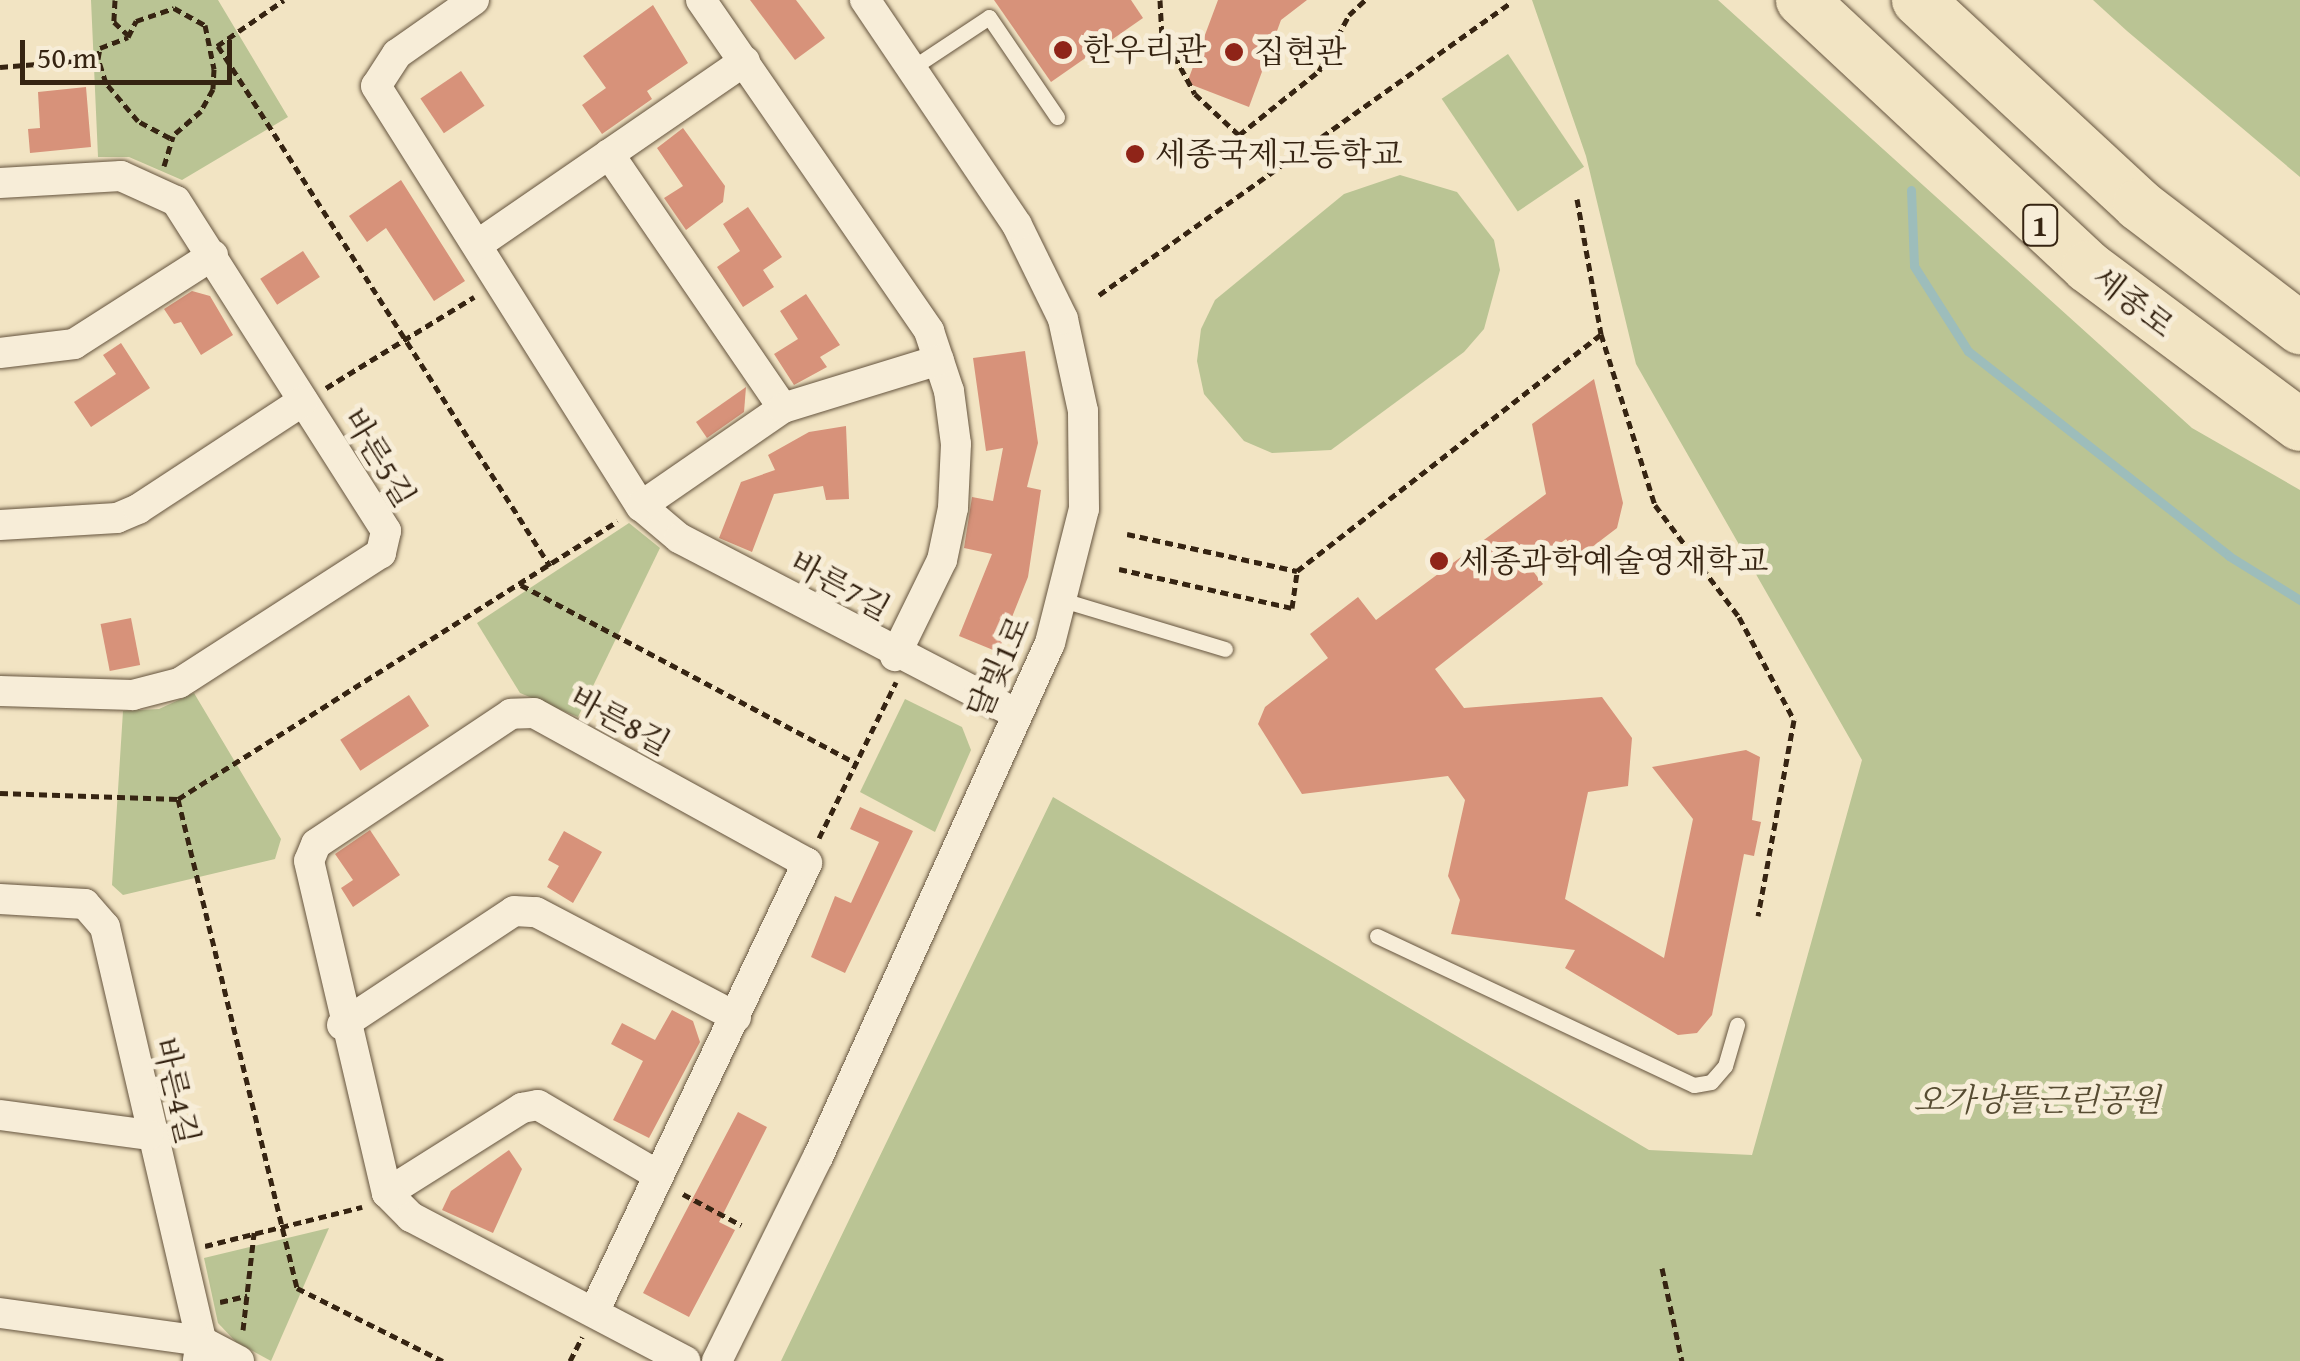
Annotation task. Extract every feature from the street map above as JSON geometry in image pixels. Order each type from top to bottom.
[{"type":"highway","name":"세종로","points":[[1802,0],[1953,148],[2088,268],[2300,426]]},
{"type":"highway","points":[[1918,0],[2140,204],[2300,328]]},
{"type":"street","name":"바른7길","points":[[474,0],[396,54],[376,86],[641,506],[679,538],[901,659],[942,560],[953,508],[956,444],[938,360],[904,292],[702,0]]},
{"type":"street","name":"달빛1로","points":[[716,1361],[818,1156],[1066,601],[1084,509],[1086,457],[1063,319],[1017,225],[865,0]]},
{"type":"street","points":[[477,246],[744,61]]},
{"type":"street","points":[[609,154],[783,408]]},
{"type":"street","name":"바른5길","points":[[0,183],[90,174],[152,186],[176,200],[386,531],[380,553],[156,691],[0,691]]},
{"type":"street","points":[[0,353],[74,344],[214,255]]},
{"type":"street","points":[[641,506],[783,408],[938,360]]},
{"type":"street","points":[[0,525],[116,518],[138,509],[303,400]]},
{"type":"street","points":[[901,659],[1016,714]]},
{"type":"street","name":"바른8길","points":[[374,1200],[309,861],[316,844],[512,714],[534,713],[808,862]]},
{"type":"street","points":[[594,1312],[667,1182],[736,1017],[808,862]]},
{"type":"street","name":"바른4길","points":[[0,899],[65,901],[98,913],[200,1351]]},
{"type":"street","points":[[342,1025],[514,912],[536,912],[736,1017]]},
{"type":"street","points":[[374,1200],[522,1108],[538,1105],[667,1182]]},
{"type":"street","points":[[0,1114],[149,1135]]},
{"type":"street","points":[[374,1200],[685,1361]]},
{"type":"street","points":[[0,1313],[200,1351],[241,1347]]},
{"type":"lane","points":[[912,68],[989,17],[1057,117]]},
{"type":"lane","points":[[1066,601],[1226,650]]},
{"type":"lane","points":[[1378,936],[1694,1085],[1711,1082],[1725,1066],[1737,1024]]},
{"type":"path","points":[[115,0],[114,22],[122,34],[130,33]]},
{"type":"path","points":[[215,47],[284,0]]},
{"type":"path","points":[[1160,0],[1162,33],[1196,94],[1238,134],[1320,71],[1349,15],[1365,0]]},
{"type":"path","points":[[1100,295],[1509,4]]},
{"type":"path","points":[[215,47],[213,89],[191,122],[170,138],[138,122],[106,82],[98,59],[100,48],[130,33],[154,10],[174,8],[205,25],[215,47],[550,566]]},
{"type":"path","points":[[0,67],[98,59]]},
{"type":"path","points":[[1577,199],[1601,334],[1655,505],[1739,617],[1794,720],[1758,916]]},
{"type":"path","points":[[303,400],[498,282]]},
{"type":"path","points":[[1119,569],[1292,608],[1297,571],[1601,334]]},
{"type":"path","points":[[0,794],[178,799],[641,506]]},
{"type":"path","points":[[1126,534],[1297,571]]},
{"type":"path","points":[[521,585],[856,763]]},
{"type":"path","points":[[808,862],[901,659]]},
{"type":"path","points":[[178,799],[279,1227],[298,1288],[443,1361]]},
{"type":"path","points":[[667,1182],[741,1225]]},
{"type":"path","points":[[204,1246],[374,1200]]},
{"type":"path","points":[[241,1347],[254,1233]]},
{"type":"path","points":[[1662,1268],[1682,1361]]},
{"type":"path","points":[[210,1304],[247,1296]]},
{"type":"green space","points":[[91,0],[218,0],[288,117],[182,180],[129,157],[98,157]]},
{"type":"green space","name":"오가낭뜰근린공원","points":[[1532,0],[1718,0],[2192,428],[2300,490],[2300,1361],[781,1361],[1053,797],[1649,1150],[1752,1155],[1862,760],[1636,364],[1586,156]]},
{"type":"green space","points":[[2093,0],[2300,0],[2300,177],[2127,31]]},
{"type":"green space","points":[[1508,54],[1584,167],[1518,211],[1442,99]]},
{"type":"green space","points":[[1400,175],[1457,192],[1494,240],[1500,270],[1484,329],[1464,352],[1331,450],[1272,453],[1244,441],[1204,394],[1197,361],[1201,329],[1215,300],[1344,194]]},
{"type":"green space","points":[[629,523],[660,548],[578,717],[520,693],[477,623]]},
{"type":"green space","points":[[194,693],[281,839],[275,859],[123,895],[112,885],[123,711],[159,709]]},
{"type":"green space","points":[[905,699],[962,727],[971,750],[935,832],[860,792]]},
{"type":"green space","points":[[329,1228],[271,1361],[236,1342],[218,1323],[204,1258]]},
{"type":"building","points":[[750,0],[796,0],[825,38],[795,60]]},
{"type":"building","name":"한우리관","points":[[994,0],[1131,0],[1143,18],[1051,82]]},
{"type":"building","name":"집현관","points":[[1218,0],[1307,0],[1281,20],[1249,107],[1187,83]]},
{"type":"building","points":[[653,5],[688,63],[647,91],[652,99],[602,134],[582,105],[606,88],[583,56]]},
{"type":"building","points":[[461,71],[484,106],[444,133],[420,98]]},
{"type":"building","points":[[86,87],[91,147],[30,153],[28,129],[40,128],[38,92]]},
{"type":"building","points":[[683,128],[725,186],[723,202],[686,230],[664,198],[683,186],[657,148]]},
{"type":"building","points":[[401,180],[465,281],[434,301],[386,228],[367,242],[349,216]]},
{"type":"building","points":[[748,207],[782,257],[763,270],[774,287],[743,307],[717,267],[740,251],[723,224]]},
{"type":"building","points":[[303,251],[320,277],[277,305],[260,279]]},
{"type":"building","points":[[192,291],[210,296],[233,335],[201,355],[181,322],[174,324],[164,309]]},
{"type":"building","points":[[806,294],[840,345],[820,357],[827,367],[794,385],[774,354],[798,339],[780,311]]},
{"type":"building","points":[[121,343],[150,388],[91,427],[74,402],[116,374],[103,355]]},
{"type":"building","points":[[1025,351],[1038,443],[1027,487],[1041,490],[1028,577],[998,652],[959,636],[992,554],[964,548],[972,497],[993,501],[1003,448],[986,451],[973,358]]},
{"type":"building","points":[[1594,379],[1623,503],[1617,528],[1579,557],[1566,539],[1529,566],[1543,584],[1435,669],[1464,708],[1602,697],[1632,738],[1628,786],[1588,792],[1565,899],[1664,958],[1693,819],[1652,767],[1746,750],[1760,757],[1752,820],[1761,822],[1754,856],[1744,854],[1712,1015],[1697,1033],[1678,1035],[1565,968],[1575,950],[1451,934],[1460,900],[1448,876],[1465,800],[1448,776],[1302,794],[1258,724],[1265,707],[1328,658],[1310,634],[1358,597],[1376,620],[1546,494],[1532,424]]},
{"type":"building","points":[[746,387],[744,412],[707,438],[696,422]]},
{"type":"building","points":[[846,426],[849,499],[826,500],[823,486],[774,494],[752,552],[719,538],[741,482],[775,470],[768,455],[809,432]]},
{"type":"building","points":[[131,618],[140,665],[110,671],[101,624]]},
{"type":"building","points":[[409,695],[429,726],[360,771],[340,740]]},
{"type":"building","points":[[860,807],[913,831],[845,973],[811,957],[835,896],[851,903],[879,842],[850,829]]},
{"type":"building","points":[[370,830],[400,875],[353,907],[341,888],[353,880],[335,854]]},
{"type":"building","points":[[564,831],[602,852],[573,903],[547,887],[559,866],[548,860]]},
{"type":"building","points":[[672,1010],[693,1021],[700,1042],[649,1138],[613,1120],[643,1061],[611,1044],[622,1023],[655,1040]]},
{"type":"building","points":[[738,1112],[767,1127],[719,1222],[735,1230],[689,1317],[643,1293]]},
{"type":"building","points":[[509,1150],[522,1169],[493,1233],[442,1210],[451,1191]]},
{"type":"waterway","points":[[1911,190],[1914,266],[1968,351],[2229,556],[2300,600]]},
{"type":"place","name":"한우리관","points":[[1063,50]]},
{"type":"place","name":"집현관","points":[[1234,52]]},
{"type":"place","name":"세종국제고등학교","points":[[1135,154]]},
{"type":"place","name":"세종과학예술영재학교","points":[[1439,561]]}]
